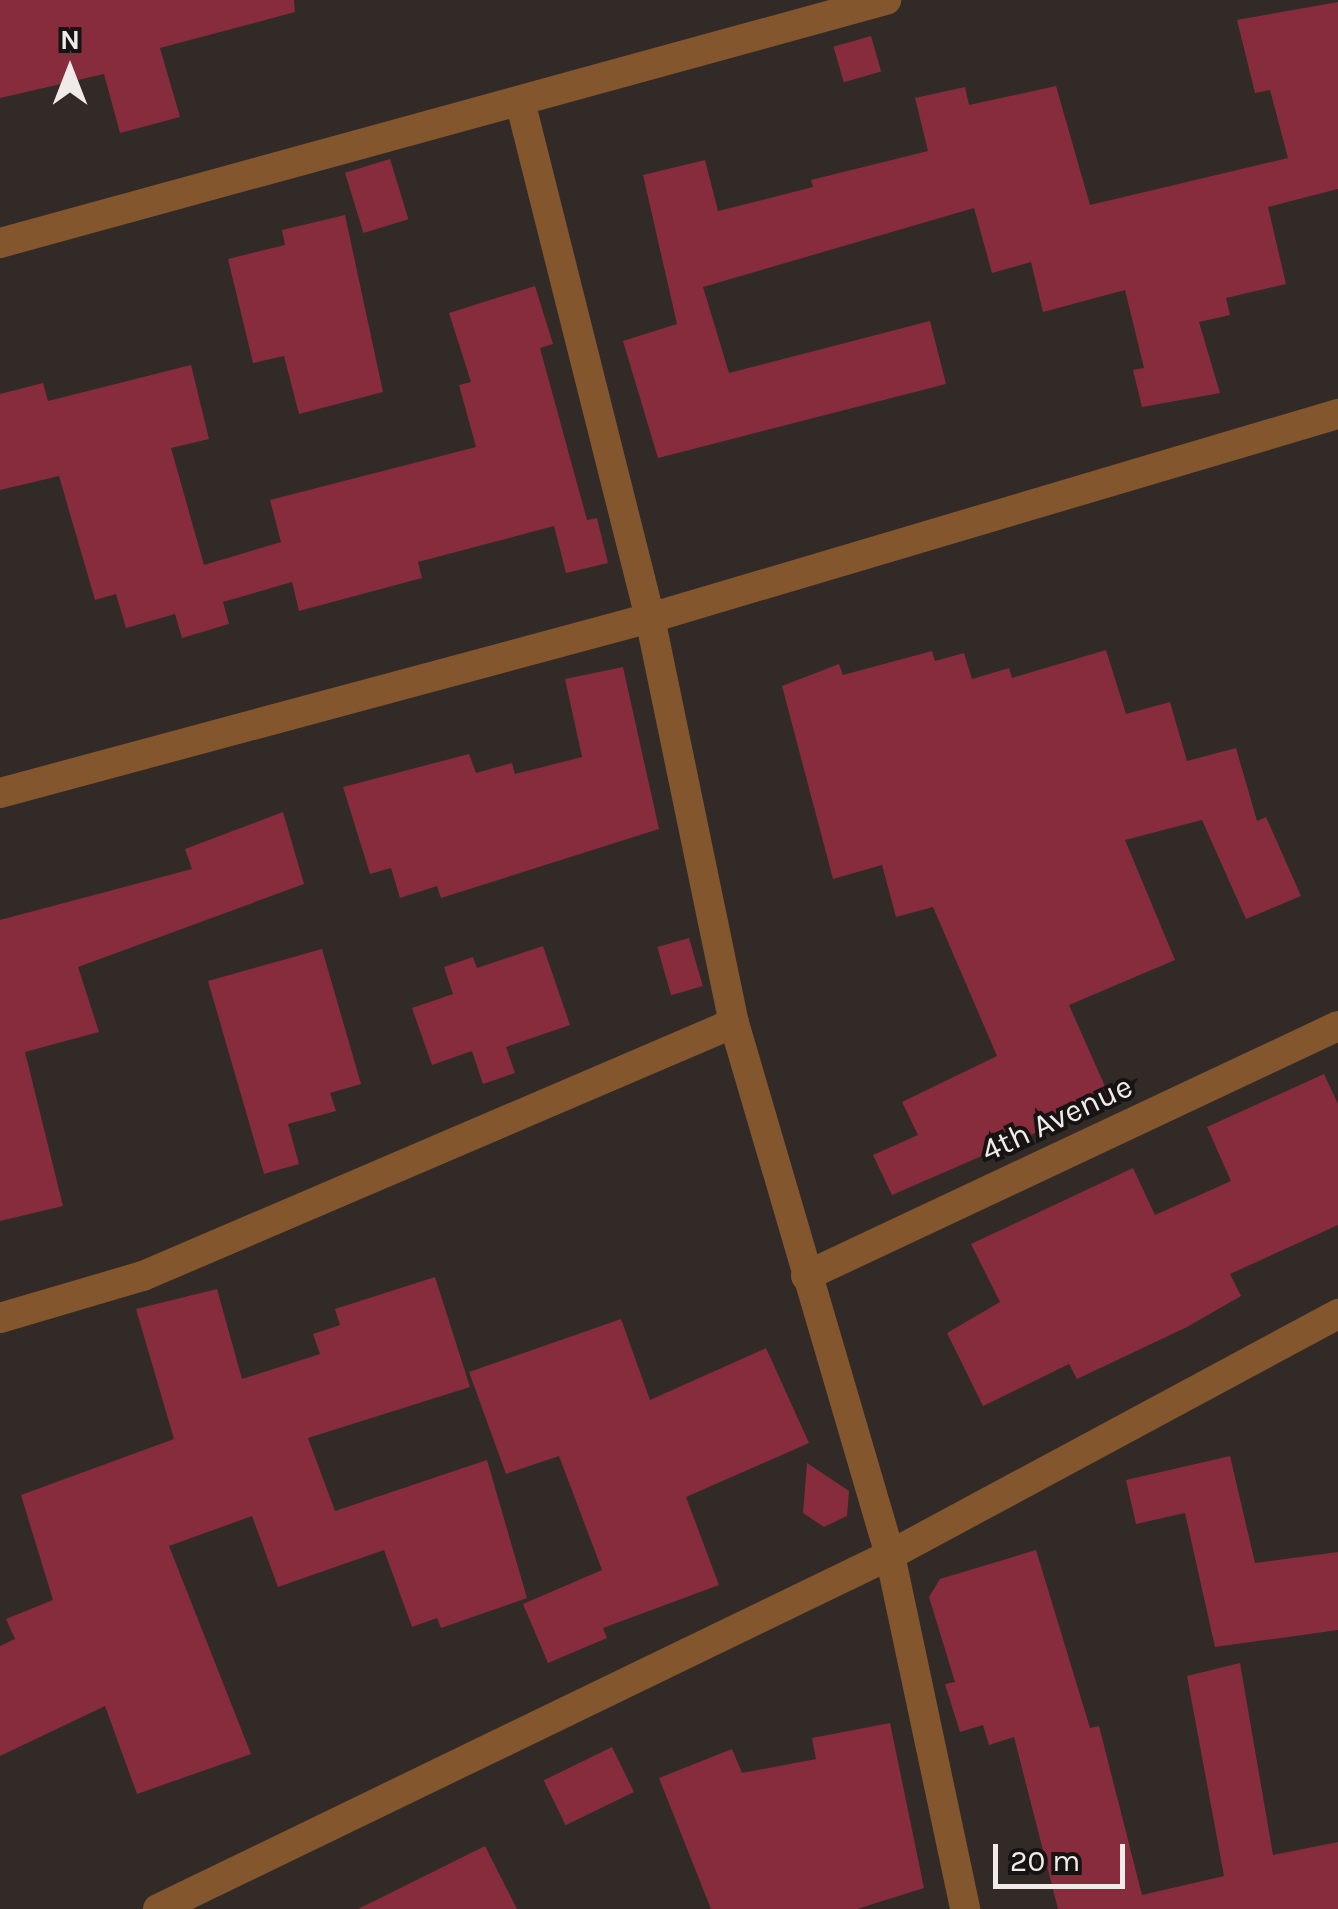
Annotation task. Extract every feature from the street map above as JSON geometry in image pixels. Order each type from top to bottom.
[{"type":"street","points":[[0,243],[521,105],[886,0]]},
{"type":"street","points":[[521,105],[650,618],[734,1023],[890,1554],[965,1909]]},
{"type":"street","points":[[0,792],[650,618],[1338,414]]},
{"type":"street","points":[[0,1318],[143,1276],[734,1023]]},
{"type":"street","name":"4th Avenue","points":[[806,1276],[1338,1026]]},
{"type":"street","points":[[158,1909],[890,1554],[1338,1314]]},
{"type":"building","points":[[0,0],[294,0],[295,12],[160,48],[180,117],[120,133],[104,74],[0,98]]},
{"type":"building","points":[[1338,2],[1338,189],[1268,207],[1286,284],[1226,298],[1230,315],[1199,322],[1220,393],[1142,407],[1133,370],[1144,368],[1125,290],[1043,312],[1031,262],[992,273],[974,208],[703,287],[729,373],[930,321],[946,384],[658,458],[623,341],[677,324],[643,175],[705,160],[718,211],[813,187],[811,180],[928,151],[915,98],[965,87],[969,105],[1056,86],[1090,205],[1288,158],[1270,90],[1255,93],[1237,20]]},
{"type":"building","points":[[871,36],[881,72],[844,82],[834,47]]},
{"type":"building","points":[[390,159],[408,219],[363,233],[345,173]]},
{"type":"building","points":[[345,215],[383,392],[299,414],[284,356],[253,363],[228,259],[285,245],[282,230]]},
{"type":"building","points":[[535,286],[553,344],[540,348],[587,520],[597,518],[608,563],[566,573],[554,526],[418,562],[422,578],[299,611],[292,582],[223,602],[229,624],[182,638],[175,614],[126,628],[116,594],[95,600],[59,476],[0,490],[0,394],[43,383],[48,401],[191,365],[209,439],[171,448],[204,565],[281,542],[270,500],[476,447],[459,385],[471,382],[449,313]]},
{"type":"building","points":[[1106,650],[1126,714],[1170,702],[1187,761],[1236,748],[1257,821],[1266,817],[1301,896],[1246,919],[1202,820],[1125,840],[1175,960],[1069,1005],[1111,1100],[892,1195],[873,1155],[918,1135],[902,1102],[997,1056],[933,907],[896,917],[882,865],[833,879],[782,686],[839,664],[843,675],[932,651],[935,661],[964,653],[972,679],[1009,668],[1012,678]]},
{"type":"building","points":[[623,667],[659,829],[441,898],[437,886],[400,898],[391,868],[370,874],[343,787],[469,754],[476,773],[512,763],[515,774],[582,757],[565,679]]},
{"type":"building","points":[[283,812],[304,884],[78,967],[99,1032],[25,1052],[63,1206],[0,1221],[0,920],[192,869],[185,849]]},
{"type":"building","points":[[689,938],[703,986],[671,995],[657,947]]},
{"type":"building","points":[[543,946],[570,1025],[506,1047],[515,1073],[483,1084],[472,1051],[432,1065],[412,1008],[453,994],[444,967],[473,957],[477,968]]},
{"type":"building","points":[[322,949],[361,1084],[330,1093],[336,1111],[288,1124],[299,1164],[264,1174],[208,981]]},
{"type":"building","points":[[1324,1074],[1338,1104],[1338,1225],[1230,1274],[1241,1296],[1187,1327],[1077,1379],[1069,1364],[983,1406],[947,1333],[1000,1302],[971,1244],[1133,1168],[1155,1215],[1231,1181],[1207,1127]]},
{"type":"building","points":[[435,1277],[470,1387],[308,1438],[335,1511],[487,1460],[527,1598],[441,1628],[437,1618],[412,1627],[384,1550],[278,1587],[252,1516],[169,1546],[251,1754],[137,1794],[105,1706],[0,1756],[0,1646],[15,1639],[6,1619],[53,1600],[21,1495],[174,1439],[136,1309],[217,1289],[242,1379],[320,1354],[313,1334],[340,1325],[335,1309]]},
{"type":"building","points":[[621,1319],[650,1400],[766,1348],[809,1443],[686,1497],[719,1585],[603,1628],[607,1638],[548,1663],[523,1604],[602,1570],[559,1456],[506,1474],[469,1372]]},
{"type":"building","points":[[1230,1456],[1255,1563],[1338,1552],[1338,1630],[1215,1647],[1185,1513],[1136,1524],[1126,1480]]},
{"type":"building","points":[[807,1463],[849,1491],[847,1516],[824,1527],[803,1513]]},
{"type":"building","points":[[1036,1550],[1090,1728],[1099,1726],[1142,1895],[1224,1876],[1187,1676],[1240,1663],[1273,1855],[1338,1842],[1338,1909],[1058,1909],[1014,1737],[989,1745],[983,1725],[960,1732],[945,1684],[955,1682],[929,1597],[940,1579]]},
{"type":"building","points":[[890,1723],[924,1888],[857,1909],[711,1909],[659,1778],[732,1749],[742,1773],[816,1759],[812,1738]]},
{"type":"building","points":[[612,1747],[634,1792],[566,1825],[544,1780]]},
{"type":"building","points":[[485,1846],[517,1909],[358,1909]]}]
